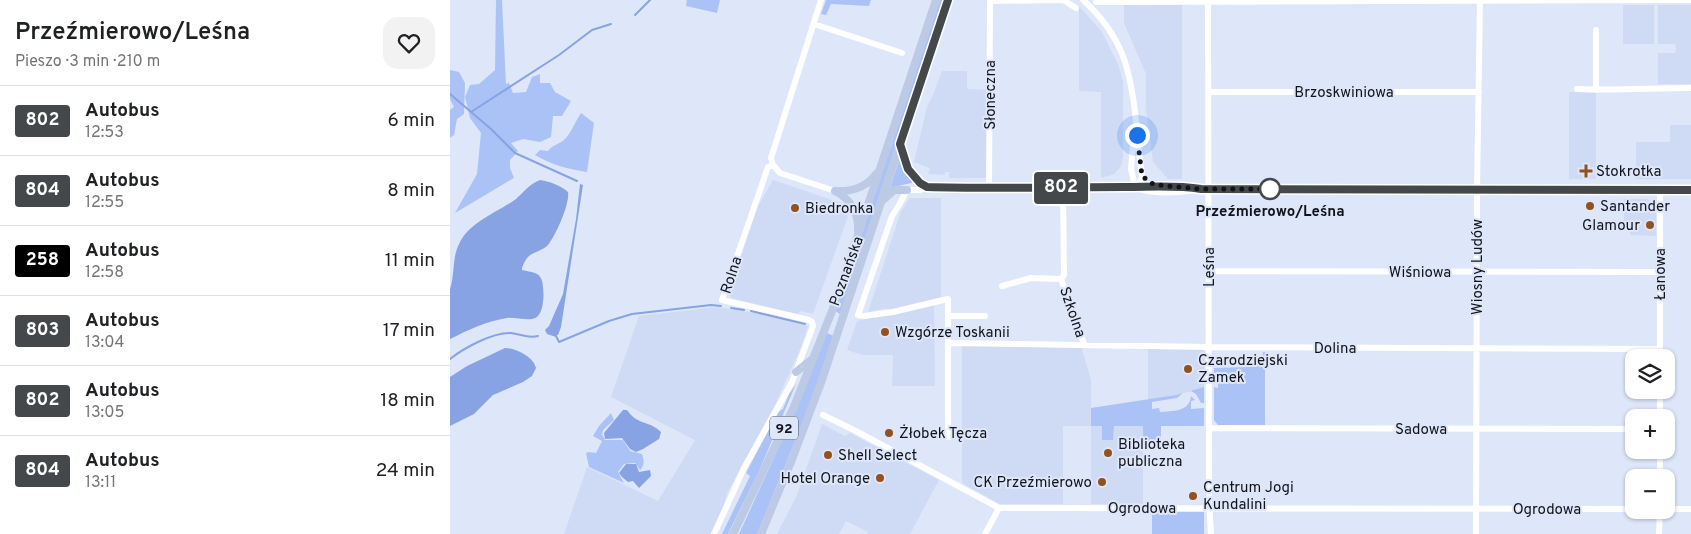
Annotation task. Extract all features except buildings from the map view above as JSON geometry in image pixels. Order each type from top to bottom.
[{"type":"main road","name":"Poznańska","points":[[733,534],[793,409],[816,352],[885,157],[936,0]]},
{"type":"main road","name":"Poznańska","points":[[761,534],[818,389],[948,0]]},
{"type":"main road","points":[[900,144],[908,169],[924,185]]},
{"type":"main road","points":[[835,191],[851,191],[865,185],[876,175],[885,157]]},
{"type":"main road","points":[[881,202],[893,191],[907,190]]},
{"type":"main road","points":[[835,191],[847,200],[856,214],[858,225],[856,242]]},
{"type":"main road","points":[[796,372],[809,362],[816,352]]},
{"type":"street","name":"Rolna","points":[[796,372],[812,328],[812,322],[808,319],[722,300],[760,187],[768,167],[773,165],[771,154],[822,0]]},
{"type":"street","points":[[990,1],[1063,0],[1076,8]]},
{"type":"street","points":[[1083,0],[1105,24],[1121,52],[1131,82],[1142,176],[1140,184],[1134,187]]},
{"type":"street","points":[[1096,2],[1212,0],[1691,0]]},
{"type":"street","name":"Wiosny Ludów","points":[[1476,534],[1477,190],[1480,0]]},
{"type":"street","name":"Słoneczna","points":[[989,189],[990,1]]},
{"type":"street","name":"Leśna","points":[[1208,1],[1211,534]]},
{"type":"street","points":[[814,24],[902,53]]},
{"type":"street","points":[[1596,30],[1596,90]]},
{"type":"street","points":[[1577,89],[1691,88]]},
{"type":"street","name":"Brzoskwiniowa","points":[[1209,92],[1479,92]]},
{"type":"street","points":[[1114,187],[1121,185],[1127,180],[1131,169],[1136,121]]},
{"type":"street","points":[[773,165],[780,173],[835,191]]},
{"type":"street","points":[[1131,169],[1134,187]]},
{"type":"street","points":[[1142,176],[1153,184],[1201,189]]},
{"type":"street","points":[[907,190],[920,190],[924,185],[989,189],[1167,186]]},
{"type":"street","points":[[1134,187],[1148,192],[1201,189],[1691,190]]},
{"type":"street","points":[[1002,286],[1031,278],[1061,279],[1064,275],[1064,188]]},
{"type":"street","name":"Poznańska","points":[[907,190],[892,216],[858,315],[864,316],[893,312],[948,298],[948,316]]},
{"type":"street","name":"Łanowa","points":[[1660,190],[1660,349]]},
{"type":"street","name":"Wiśniowa","points":[[1209,271],[1660,272]]},
{"type":"street","name":"Szkolna","points":[[1061,279],[1084,344]]},
{"type":"street","points":[[948,437],[948,316],[985,316]]},
{"type":"street","name":"Dolina","points":[[948,344],[1660,349]]},
{"type":"street","points":[[714,534],[744,468],[796,372]]},
{"type":"street","name":"Ogrodowa","points":[[823,415],[999,508],[1625,509]]},
{"type":"street","name":"Sadowa","points":[[1209,428],[1625,429]]},
{"type":"street","points":[[985,534],[999,508]]},
{"type":"street","points":[[1675,509],[1691,509]]},
{"type":"street","points":[[1660,519],[1660,534]]},
{"type":"shaded area","points":[[496,0],[502,0],[506,84],[509,83],[513,93],[526,92],[532,77],[540,74],[540,83],[550,83],[555,92],[571,101],[562,116],[553,116],[551,137],[540,142],[523,139],[511,143],[518,151],[510,160],[510,168],[514,178],[455,213],[477,174],[481,133],[470,118],[465,97],[470,85],[479,84],[495,70]]},
{"type":"shaded area","points":[[687,0],[720,0],[717,13],[686,6]]},
{"type":"shaded area","points":[[826,0],[871,0],[869,6],[831,4],[826,15],[821,14]]},
{"type":"shaded area","points":[[939,0],[944,0],[840,314],[835,311]]},
{"type":"shaded area","points":[[1124,5],[1182,5],[1182,179],[1168,179],[1153,162],[1146,109],[1146,74],[1124,23]]},
{"type":"shaded area","points":[[1623,5],[1654,5],[1654,44],[1623,44]]},
{"type":"shaded area","points":[[1658,5],[1691,5],[1691,84],[1658,84],[1658,53],[1675,53],[1676,49],[1675,44],[1658,44]]},
{"type":"shaded area","points":[[1079,6],[1102,32],[1118,64],[1123,81],[1123,157],[1121,166],[1114,174],[1101,178],[1101,92],[1079,91]]},
{"type":"shaded area","points":[[450,70],[459,72],[465,83],[464,114],[457,119],[454,135],[450,138],[450,110],[454,107],[450,99]]},
{"type":"shaded area","points":[[942,71],[967,71],[967,88],[987,90],[987,178],[949,178],[949,172],[945,172],[945,175],[928,174],[930,168],[914,162],[927,107]]},
{"type":"shaded area","points":[[1569,92],[1596,92],[1596,179],[1569,179]]},
{"type":"shaded area","points":[[581,113],[594,123],[587,172],[560,166],[535,155],[540,150],[548,151],[565,139]]},
{"type":"shaded area","points":[[1670,125],[1691,125],[1691,179],[1636,179],[1636,142],[1670,142]]},
{"type":"shaded area","points":[[900,158],[904,171],[915,182],[890,188]]},
{"type":"shaded area","points":[[540,180],[562,187],[568,192],[568,197],[562,219],[548,245],[528,257],[522,268],[522,270],[537,274],[541,278],[543,298],[539,314],[531,319],[507,318],[492,321],[450,339],[450,289],[455,255],[459,244],[464,236],[484,218],[516,199],[530,186]]},
{"type":"shaded area","points":[[773,180],[841,203],[848,216],[813,314],[801,311],[797,314],[731,298],[729,294],[757,208]]},
{"type":"shaded area","points":[[580,184],[583,185],[561,327],[558,335],[553,336],[547,334],[545,330],[549,326],[563,294]]},
{"type":"shaded area","points":[[910,198],[941,198],[941,297],[889,310],[886,308],[868,312],[901,211]]},
{"type":"shaded area","points":[[1624,199],[1648,199],[1656,207],[1656,236],[1630,235],[1630,225],[1624,225]]},
{"type":"shaded area","points":[[934,304],[935,386],[892,386],[893,355],[862,355],[847,350],[857,321],[893,315]]},
{"type":"shaded area","points":[[717,307],[767,315],[808,326],[801,347],[775,405],[727,493],[721,516],[711,534],[564,534],[587,467],[658,501],[695,440],[611,397],[639,316]]},
{"type":"shaded area","points":[[827,333],[834,336],[757,534],[739,534],[783,438]]},
{"type":"shaded area","points":[[962,346],[1081,346],[1091,380],[1091,426],[1063,426],[1063,504],[1000,504],[962,483]]},
{"type":"shaded area","points":[[505,348],[519,351],[532,360],[536,368],[532,376],[493,395],[474,414],[450,426],[450,377],[467,366]]},
{"type":"shaded area","points":[[1148,348],[1204,348],[1204,387],[1148,400]]},
{"type":"shaded area","points":[[1263,352],[1265,352],[1265,425],[1218,425],[1214,420],[1214,387],[1218,388],[1218,382],[1214,382],[1214,368],[1247,367],[1249,362],[1262,363]]},
{"type":"shaded area","points":[[796,384],[759,471],[728,534],[722,534],[750,476],[746,473],[778,412],[783,409],[789,394]]},
{"type":"shaded area","points":[[1204,387],[1204,403],[1201,403],[1196,394],[1191,391],[1183,393]]},
{"type":"shaded area","points":[[1183,393],[1177,398],[1152,402],[1152,409],[1159,408],[1160,412],[1180,410],[1187,405],[1191,396],[1195,400],[1191,401],[1191,409],[1204,408],[1204,426],[1161,426],[1161,446],[1143,446],[1143,426],[1114,426],[1113,440],[1102,440],[1102,426],[1091,426],[1091,408]]},
{"type":"shaded area","points":[[623,410],[627,410],[639,421],[657,428],[661,432],[659,439],[636,452],[630,449],[622,438],[605,439],[604,433]]},
{"type":"shaded area","points":[[611,413],[614,420],[603,430],[602,434],[605,440],[623,440],[630,451],[642,454],[643,458],[640,470],[635,463],[624,464],[618,472],[624,483],[589,467],[586,453],[596,453],[602,441],[593,436]]},
{"type":"shaded area","points":[[822,424],[845,436],[850,433],[939,480],[910,534],[867,534],[868,532],[846,521],[839,534],[777,534],[797,495]]},
{"type":"shaded area","points":[[1091,426],[1143,426],[1143,504],[1091,504]]},
{"type":"shaded area","points":[[626,464],[636,464],[639,472],[650,470],[651,476],[639,488],[633,481],[628,482],[619,473]]},
{"type":"shaded area","points":[[1152,512],[1204,512],[1204,534],[1152,534]]},
{"type":"waterway","points":[[635,15],[650,0]]},
{"type":"waterway","points":[[471,112],[559,55],[592,30],[611,24]]},
{"type":"waterway","points":[[450,94],[491,129],[515,153],[577,181]]},
{"type":"waterway","points":[[554,335],[559,342],[609,321],[632,314],[711,305],[721,306]]},
{"type":"waterway","points":[[731,308],[744,310]]},
{"type":"waterway","points":[[751,311],[805,324]]},
{"type":"waterway","points":[[450,359],[463,350],[496,335],[511,333],[528,337],[538,336]]},
{"type":"bus line","name":"802","points":[[948,0],[900,144],[908,169],[920,183],[927,187],[954,189],[1148,186],[1201,189],[1691,190]]},
{"type":"place","name":"Stokrotka","points":[[1586,171]]},
{"type":"place","name":"Przeźmierowo/Leśna","points":[[1270,189]]},
{"type":"place","name":"Santander","points":[[1590,206]]},
{"type":"place","name":"Biedronka","points":[[795,208]]},
{"type":"place","name":"Glamour","points":[[1650,225]]},
{"type":"place","name":"Wzgórze Toskanii","points":[[885,332]]},
{"type":"place","name":"Czarodziejski Zamek","points":[[1188,369]]},
{"type":"place","name":"Żłobek Tęcza","points":[[889,433]]},
{"type":"place","name":"Biblioteka publiczna","points":[[1108,453]]},
{"type":"place","name":"Shell Select","points":[[828,455]]},
{"type":"place","name":"Hotel Orange","points":[[880,478]]},
{"type":"place","name":"CK Przeźmierowo","points":[[1102,482]]},
{"type":"place","name":"Centrum Jogi Kundalini","points":[[1193,496]]},
{"type":"route","points":[[1137,135],[1142,176],[1153,184],[1201,189],[1270,189]]}]
